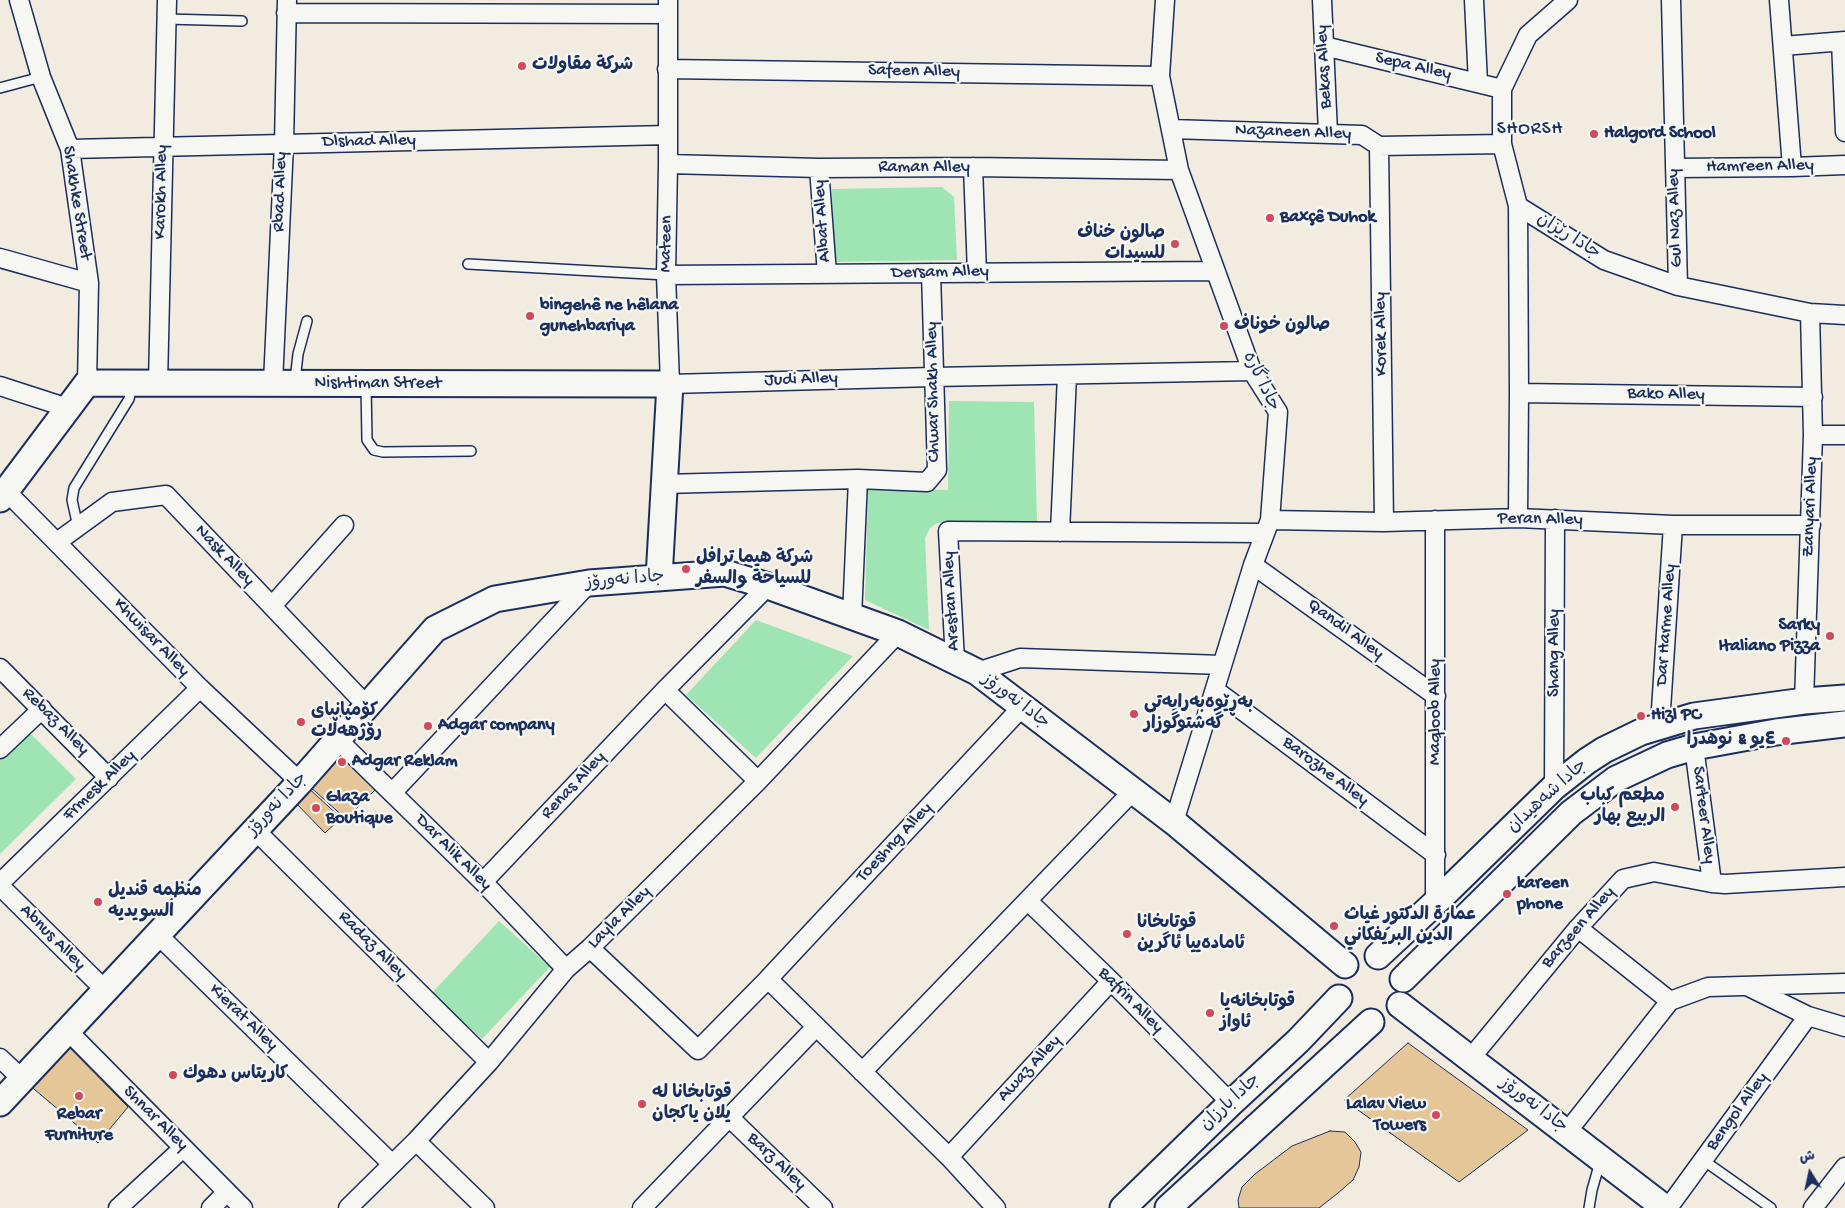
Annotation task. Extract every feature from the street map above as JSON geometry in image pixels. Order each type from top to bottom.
[{"type":"street","name":"Shakhke Street","points":[[19,0],[41,77],[70,148],[88,283],[87,383]]},
{"type":"street","name":"Karokh Alley","points":[[158,383],[167,0]]},
{"type":"street","name":"جادا گارە","points":[[1165,0],[1160,76],[1179,170],[1214,271],[1252,371],[1278,412],[1268,527],[1253,565],[1174,822]]},
{"type":"street","name":"Bekas Alley","points":[[1322,0],[1328,133]]},
{"type":"street","points":[[1474,0],[1478,83]]},
{"type":"street","name":"جادا رێزان","points":[[1568,0],[1528,35],[1502,88],[1502,144],[1518,206],[1604,260],[1678,286],[1810,313],[1845,315]]},
{"type":"street","name":"Gul Naz Alley","points":[[1670,0],[1678,286]]},
{"type":"street","points":[[1779,0],[1792,167]]},
{"type":"street","points":[[286,7],[668,7]]},
{"type":"street","name":"Rbad Alley","points":[[284,383],[286,7]]},
{"type":"street","name":"Mateen","points":[[659,578],[670,384],[666,275],[668,7]]},
{"type":"street","points":[[1783,46],[1843,42],[1845,132]]},
{"type":"street","name":"Sepa Alley","points":[[1324,46],[1502,88]]},
{"type":"street","name":"Safeen Alley","points":[[667,68],[1160,76]]},
{"type":"street","name":"Nazaneen Alley","points":[[1171,129],[1362,135],[1380,146],[1502,144]]},
{"type":"street","name":"Dlshad Alley","points":[[70,148],[668,135]]},
{"type":"street","name":"Korek Alley","points":[[1380,146],[1384,522]]},
{"type":"street","name":"Raman Alley","points":[[668,164],[819,168],[973,167],[1179,170]]},
{"type":"street","name":"Hamreen Alley","points":[[1675,168],[1845,165]]},
{"type":"street","points":[[973,167],[977,273]]},
{"type":"street","name":"Albat Alley","points":[[819,168],[827,274]]},
{"type":"street","points":[[1518,206],[1518,518]]},
{"type":"street","points":[[0,258],[88,283]]},
{"type":"street","name":"Dersam Alley","points":[[666,275],[1214,271]]},
{"type":"street","name":"Chwar Shakh Alley","points":[[858,478],[927,482],[937,470],[931,273]]},
{"type":"street","name":"Zanyari Alley","points":[[1804,701],[1813,435],[1810,313]]},
{"type":"street","name":"Judi Alley","points":[[670,384],[1252,371]]},
{"type":"street","points":[[1060,532],[1067,375]]},
{"type":"street","points":[[3,495],[87,383]]},
{"type":"street","name":"Nishtiman Street","points":[[87,383],[670,384]]},
{"type":"street","points":[[0,386],[68,408]]},
{"type":"street","name":"Bako Alley","points":[[1519,393],[1813,397]]},
{"type":"street","points":[[1813,435],[1845,435]]},
{"type":"street","points":[[663,484],[858,478],[852,617]]},
{"type":"street","name":"Khwisar Alley","points":[[3,495],[57,542],[200,688],[300,782]]},
{"type":"street","name":"Nask Alley","points":[[57,542],[112,502],[166,495],[367,706]]},
{"type":"street","name":"Peran Alley","points":[[1268,527],[1518,518],[1673,525],[1810,525]]},
{"type":"street","name":"Shang Alley","points":[[1554,787],[1555,519]]},
{"type":"street","name":"Maqloob Alley","points":[[1435,520],[1435,903]]},
{"type":"street","points":[[272,606],[344,525]]},
{"type":"street","name":"Dar Harme Alley","points":[[1660,725],[1673,525]]},
{"type":"street","name":"Arestan Alley","points":[[966,667],[948,531],[1060,532],[1268,527]]},
{"type":"street","name":"Qandil Alley","points":[[1253,565],[1436,696]]},
{"type":"street","name":"جادا نەورۆز","points":[[0,1103],[300,782],[435,629],[495,599],[589,583],[725,573],[768,586],[898,633],[966,667],[1174,822],[1345,965]]},
{"type":"street","points":[[392,793],[589,583]]},
{"type":"street","name":"Renas Alley","points":[[483,882],[665,690],[768,586]]},
{"type":"street","name":"Layla Alley","points":[[348,1208],[416,1141],[489,1062],[566,969],[590,948],[758,781],[898,633]]},
{"type":"street","points":[[966,667],[1020,658],[1222,665]]},
{"type":"street","name":"Rebaz Alley","points":[[0,668],[109,778]]},
{"type":"street","name":"Frmesk Alley","points":[[0,884],[200,688]]},
{"type":"street","points":[[665,690],[758,781]]},
{"type":"street","name":"Barozhe Alley","points":[[1215,690],[1436,855]]},
{"type":"street","name":"جادا شەهیدان","points":[[1378,956],[1554,787],[1604,750],[1660,725],[1694,716],[1804,701],[1845,698]]},
{"type":"street","name":"Toeshng Alley","points":[[590,948],[698,1050],[768,979],[1022,707]]},
{"type":"street","points":[[0,749],[42,709]]},
{"type":"street","name":"جادا شەهیدان","points":[[1403,979],[1571,813],[1616,779],[1667,755],[1694,747],[1776,732],[1845,724]]},
{"type":"street","name":"Dar Alik Alley","points":[[337,739],[483,882],[566,969]]},
{"type":"street","name":"Sarteer Alley","points":[[1694,747],[1712,883]]},
{"type":"street","points":[[862,1072],[1133,791]]},
{"type":"street","name":"Radaz Alley","points":[[255,830],[489,1062]]},
{"type":"street","name":"Barzeen Alley","points":[[1470,1059],[1578,928],[1623,879],[1654,872],[1725,884],[1845,877]]},
{"type":"street","name":"Abnus Alley","points":[[0,884],[105,990]]},
{"type":"street","name":"Bafrin Alley","points":[[1028,900],[1231,1103]]},
{"type":"street","points":[[1578,928],[1670,1001]]},
{"type":"street","name":"Kierat Alley","points":[[157,934],[392,1164]]},
{"type":"street","points":[[1368,955],[1378,956],[1394,964],[1403,979],[1404,997],[1395,1012],[1388,1018],[1371,1022],[1360,1020],[1344,1008],[1339,998],[1339,979],[1345,965],[1368,955]]},
{"type":"street","points":[[768,979],[949,1157],[996,1208]]},
{"type":"street","name":"Awaz Alley","points":[[949,1157],[1111,981]]},
{"type":"street","points":[[1568,1132],[1670,1001],[1708,987],[1845,983]]},
{"type":"street","points":[[1748,987],[1808,1016],[1845,1027]]},
{"type":"street","name":"جادا بارزان","points":[[1122,1208],[1298,1041],[1339,998]]},
{"type":"street","name":"جادا نەورۆز","points":[[1400,1005],[1666,1208]]},
{"type":"street","name":"Bengol Alley","points":[[1666,1208],[1808,1016]]},
{"type":"street","name":"جادا بارزان","points":[[1168,1208],[1371,1022]]},
{"type":"street","points":[[642,1208],[816,1027]]},
{"type":"street","name":"Shnar Alley","points":[[67,1030],[243,1208]]},
{"type":"street","points":[[0,1058],[22,1079]]},
{"type":"street","name":"Barz Alley","points":[[729,1117],[823,1208]]},
{"type":"street","points":[[416,1141],[485,1208]]},
{"type":"street","points":[[118,1208],[183,1148]]},
{"type":"street","points":[[1813,1208],[1845,1167]]},
{"type":"street","points":[[211,1208],[227,1192]]},
{"type":"lane","points":[[166,19],[242,21]]},
{"type":"lane","points":[[0,88],[41,77]]},
{"type":"lane","points":[[468,264],[666,275]]},
{"type":"lane","points":[[284,383],[298,354],[307,321]]},
{"type":"lane","points":[[78,527],[72,500],[74,488],[129,399],[132,383]]},
{"type":"lane","points":[[366,384],[366,440],[374,450],[383,452],[471,451]]},
{"type":"lane","points":[[1589,1208],[1601,1159]]},
{"type":"lane","points":[[1703,1160],[1771,1208]]},
{"type":"green space","points":[[942,187],[954,197],[957,260],[833,262],[832,189]]},
{"type":"green space","points":[[949,401],[1034,402],[1037,522],[937,523],[930,528],[925,538],[929,630],[865,600],[868,488],[948,490]]},
{"type":"green space","points":[[756,620],[853,656],[756,758],[686,695]]},
{"type":"green space","points":[[28,731],[76,779],[0,854],[0,758]]},
{"type":"green space","points":[[499,921],[550,967],[482,1039],[432,993]]},
{"type":"building","name":"Adgar Reklam","points":[[339,741],[382,783],[346,819],[307,784]]},
{"type":"building","name":"Glaza Boutique","points":[[305,785],[341,818],[325,833],[291,798]]},
{"type":"building","name":"Lalav View Towers","points":[[1408,1043],[1528,1130],[1459,1182],[1344,1100]]},
{"type":"building","name":"Rebar Furniture","points":[[66,1044],[128,1107],[98,1143],[28,1084]]},
{"type":"building","name":"Lalav View Towers","points":[[1330,1131],[1345,1132],[1355,1142],[1361,1152],[1359,1167],[1353,1180],[1338,1193],[1319,1208],[1239,1208],[1238,1200],[1242,1187],[1255,1174],[1292,1146]]},
{"type":"place","name":"شركة مقاولات","points":[[522,66]]},
{"type":"place","name":"Halgord School","points":[[1594,134]]},
{"type":"place","name":"Baxçê Duhok","points":[[1270,218]]},
{"type":"place","name":"صالون خناف للسيدات","points":[[1175,244]]},
{"type":"place","name":"bingehê ne hêlana gunehbariya","points":[[530,316]]},
{"type":"place","name":"صالون خوناف","points":[[1224,326]]},
{"type":"place","name":"شركة هيما ترافل للسياحة والسفر","points":[[686,569]]},
{"type":"place","name":"Sarky Italiano Pizza","points":[[1830,636]]},
{"type":"place","name":"بەڕێوەبەرایەتی گەشتوگوزار","points":[[1134,714]]},
{"type":"place","name":"Hizl PC","points":[[1641,716]]},
{"type":"place","name":"کۆمپانیای رۆژهەڵات","points":[[301,722]]},
{"type":"place","name":"Adgar company","points":[[428,726]]},
{"type":"place","name":"٤يو & نوهدرا","points":[[1786,741]]},
{"type":"place","name":"Adgar Reklam","points":[[342,762]]},
{"type":"place","name":"مطعم كباب الربيع بهار","points":[[1675,807]]},
{"type":"place","name":"Glaza Boutique","points":[[316,808]]},
{"type":"place","name":"kareen phone","points":[[1507,894]]},
{"type":"place","name":"منظمه قنديل السويديه","points":[[98,902]]},
{"type":"place","name":"عمارة الدكتور غياث الدين البريفكاني","points":[[1334,926]]},
{"type":"place","name":"قوتابخانا ئامادەییا ئاگرین","points":[[1127,934]]},
{"type":"place","name":"قوتابخانەیا ئاواز","points":[[1210,1013]]},
{"type":"place","name":"كاريتاس دهوك","points":[[173,1075]]},
{"type":"place","name":"Rebar Furniture","points":[[79,1096]]},
{"type":"place","name":"قوتابخانا له يلان ياكجان","points":[[642,1104]]},
{"type":"place","name":"Lalav View Towers","points":[[1436,1115]]},
{"type":"district","name":"SHORSH","points":[[1530,130]]}]
